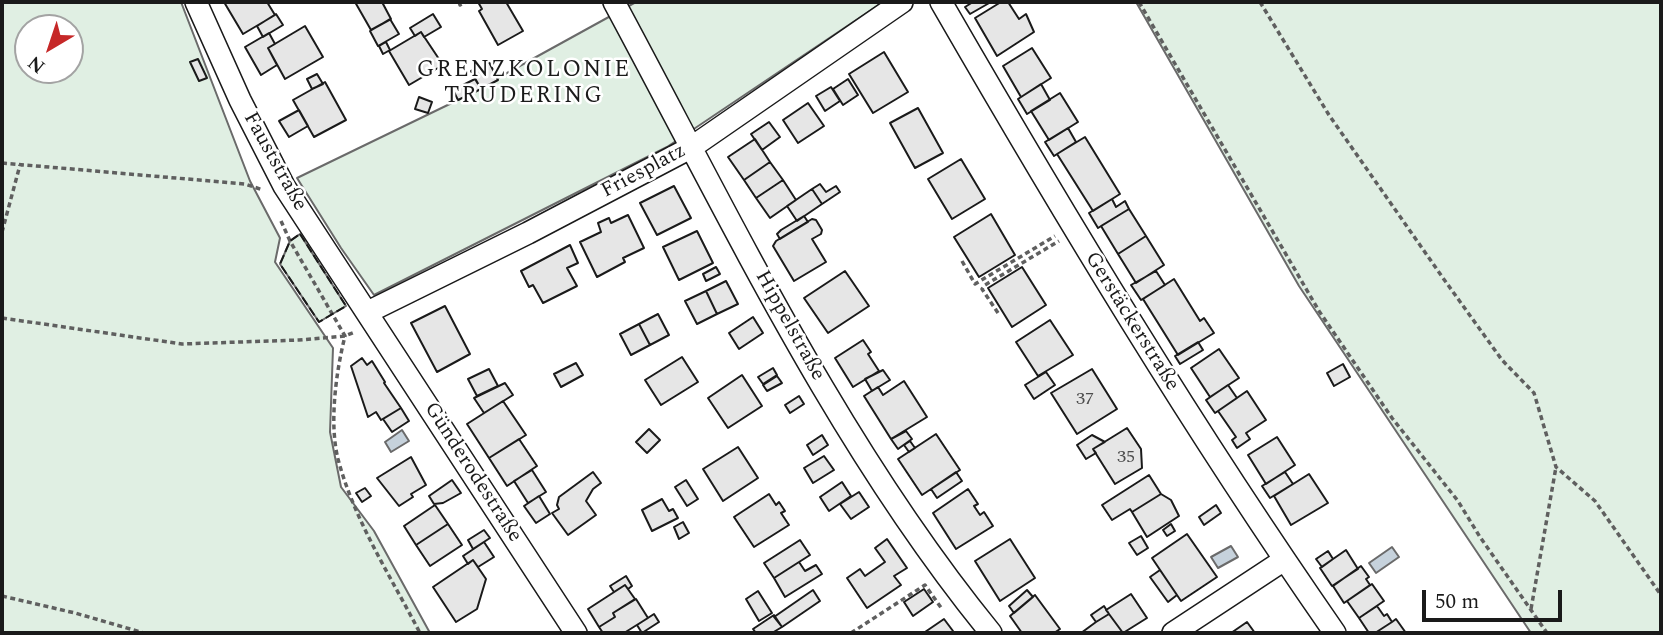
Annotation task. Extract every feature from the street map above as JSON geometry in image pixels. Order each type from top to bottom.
[{"type":"street","name":"Fauststraße","points":[[196,2],[240,100],[284,186],[368,312]]},
{"type":"street","name":"Hippelstraße","points":[[614,2],[788,325],[864,457],[961,596],[991,633]]},
{"type":"street","name":"Friesplatz","points":[[368,312],[528,233],[692,147],[902,2]]},
{"type":"street","name":"Gerstäckerstraße","points":[[941,2],[1148,352],[1335,633]]},
{"type":"street","name":"Günderodestraße","points":[[368,312],[576,633]]},
{"type":"street","points":[[1173,633],[1284,560]]},
{"type":"path","points":[[458,2],[460,5],[466,2]]},
{"type":"path","points":[[1139,2],[1319,311],[1392,418],[1458,501],[1547,633]]},
{"type":"path","points":[[1260,2],[1329,115],[1435,268],[1502,360],[1534,393],[1556,467],[1531,609]]},
{"type":"path","points":[[2,163],[245,184],[269,192]]},
{"type":"path","points":[[2,232],[20,165]]},
{"type":"path","points":[[279,216],[290,241],[345,336],[339,367],[334,429],[338,458],[354,506],[420,633]]},
{"type":"path","points":[[962,261],[975,284],[1074,228]]},
{"type":"path","points":[[998,313],[982,289],[985,285],[1074,228]]},
{"type":"path","points":[[2,318],[181,344],[345,336],[366,326],[368,312]]},
{"type":"path","points":[[1556,467],[1595,501],[1661,595]]},
{"type":"path","points":[[851,633],[925,585],[942,609]]},
{"type":"path","points":[[2,596],[144,633]]},
{"type":"green space","points":[[2,2],[181,2],[250,181],[280,238],[275,262],[333,348],[330,432],[341,487],[374,531],[430,633],[2,633]]},
{"type":"green space","points":[[636,2],[883,2],[667,147],[374,295],[297,178],[458,100]]},
{"type":"green space","points":[[1136,2],[1661,2],[1661,633],[1531,633],[1299,286]]},
{"type":"green space","points":[[300,234],[346,306],[319,322],[280,264],[290,241]]},
{"type":"shaded area","points":[[402,430],[409,441],[391,452],[385,442]]},
{"type":"shaded area","points":[[1231,546],[1238,557],[1218,568],[1211,557]]},
{"type":"shaded area","points":[[1392,547],[1399,557],[1376,573],[1369,563]]},
{"type":"building","points":[[224,2],[267,2],[275,15],[243,34]]},
{"type":"building","points":[[355,2],[382,2],[391,19],[371,30]]},
{"type":"building","points":[[478,2],[506,2],[523,31],[498,45],[479,11],[482,9]]},
{"type":"building","points":[[973,2],[991,2],[970,14],[965,7]]},
{"type":"building","points":[[1001,2],[1008,2],[1019,19],[1026,14],[1034,32],[997,56],[975,18]]},
{"type":"building","points":[[276,14],[283,25],[263,37],[257,26]]},
{"type":"building","points":[[433,14],[441,27],[424,37],[421,32],[415,36],[410,28]]},
{"type":"building","points":[[390,19],[399,34],[378,46],[370,31]]},
{"type":"building","points":[[305,26],[323,57],[285,79],[268,48]]},
{"type":"building","points":[[421,32],[443,65],[409,85],[389,51]]},
{"type":"building","points":[[269,33],[275,44],[268,48],[277,65],[261,75],[245,47]]},
{"type":"building","points":[[386,42],[390,50],[383,54],[379,46]]},
{"type":"building","points":[[1032,48],[1051,78],[1021,97],[1003,66]]},
{"type":"building","points":[[884,52],[908,92],[873,113],[849,74]]},
{"type":"building","points":[[198,59],[207,78],[199,81],[190,62]]},
{"type":"building","points":[[489,62],[498,80],[481,89],[471,71]]},
{"type":"building","points":[[317,74],[323,84],[312,89],[307,79]]},
{"type":"building","points":[[475,79],[481,89],[458,100],[453,90]]},
{"type":"building","points":[[848,79],[858,95],[843,105],[833,89]]},
{"type":"building","points":[[325,82],[346,120],[314,137],[293,100]]},
{"type":"building","points":[[1041,84],[1050,100],[1027,114],[1018,99]]},
{"type":"building","points":[[831,87],[840,101],[825,111],[816,96]]},
{"type":"building","points":[[1060,93],[1078,122],[1049,140],[1031,111]]},
{"type":"building","points":[[419,97],[432,102],[428,113],[415,109]]},
{"type":"building","points":[[808,103],[824,126],[798,143],[783,120]]},
{"type":"building","points":[[918,108],[943,153],[915,168],[890,123]]},
{"type":"building","points":[[299,110],[308,126],[289,137],[279,121]]},
{"type":"building","points":[[769,122],[780,137],[762,150],[751,134]]},
{"type":"building","points":[[1068,128],[1076,142],[1054,156],[1045,142]]},
{"type":"building","points":[[1085,137],[1120,194],[1093,211],[1057,154]]},
{"type":"building","points":[[755,139],[770,162],[744,180],[728,157]]},
{"type":"building","points":[[961,159],[985,199],[952,219],[928,179]]},
{"type":"building","points":[[770,162],[783,180],[756,198],[744,180]]},
{"type":"building","points":[[783,180],[796,200],[770,218],[756,198]]},
{"type":"building","points":[[820,184],[826,192],[836,186],[840,192],[822,204],[812,189]]},
{"type":"building","points":[[674,186],[691,218],[657,235],[640,203]]},
{"type":"building","points":[[812,189],[822,204],[797,221],[787,206]]},
{"type":"building","points":[[1112,199],[1116,207],[1125,201],[1129,209],[1098,228],[1089,213]]},
{"type":"building","points":[[1129,209],[1146,236],[1118,254],[1101,226]]},
{"type":"building","points":[[991,214],[1015,255],[979,277],[954,237]]},
{"type":"building","points":[[628,215],[644,248],[623,258],[625,262],[597,277],[580,242],[601,232],[598,223],[609,218],[611,223]]},
{"type":"building","points":[[804,216],[808,222],[780,239],[777,234],[781,230]]},
{"type":"building","points":[[812,219],[816,220],[822,230],[821,234],[812,239],[826,262],[794,281],[773,246],[776,241]]},
{"type":"building","points":[[697,231],[713,263],[679,280],[663,247]]},
{"type":"building","points":[[1146,236],[1164,265],[1136,283],[1118,254]]},
{"type":"building","points":[[570,245],[578,263],[567,268],[577,286],[543,303],[533,285],[529,287],[521,271]]},
{"type":"building","points":[[716,267],[720,274],[706,281],[703,274]]},
{"type":"building","points":[[1022,267],[1046,305],[1012,327],[988,288]]},
{"type":"building","points":[[845,271],[869,306],[828,333],[804,298]]},
{"type":"building","points":[[1156,271],[1165,285],[1141,300],[1131,285]]},
{"type":"building","points":[[1174,279],[1200,321],[1204,318],[1214,333],[1178,355],[1143,299]]},
{"type":"building","points":[[726,281],[738,304],[717,314],[706,291]]},
{"type":"building","points":[[706,291],[717,314],[697,324],[685,301]]},
{"type":"building","points":[[445,306],[470,354],[437,372],[411,323]]},
{"type":"building","points":[[658,314],[669,335],[650,345],[639,324]]},
{"type":"building","points":[[753,317],[763,333],[739,349],[729,333]]},
{"type":"building","points":[[1050,320],[1073,355],[1038,376],[1016,342]]},
{"type":"building","points":[[639,324],[650,345],[631,355],[620,334]]},
{"type":"building","points":[[863,340],[879,371],[853,387],[835,358]]},
{"type":"building","points":[[1198,342],[1203,350],[1180,364],[1175,356]]},
{"type":"building","points":[[1219,349],[1239,378],[1210,397],[1191,368]]},
{"type":"building","points":[[682,357],[698,382],[661,405],[645,380]]},
{"type":"building","points":[[362,358],[367,365],[372,361],[401,408],[381,420],[376,412],[368,417],[351,366]]},
{"type":"building","points":[[576,363],[583,375],[561,387],[554,374]]},
{"type":"building","points":[[1343,364],[1350,377],[1334,386],[1327,373]]},
{"type":"building","points":[[773,368],[777,375],[763,384],[758,377]]},
{"type":"building","points":[[489,369],[498,386],[477,396],[468,379]]},
{"type":"building","points":[[1092,369],[1117,409],[1077,434],[1051,393]]},
{"type":"building","points":[[883,370],[890,380],[872,391],[865,379]]},
{"type":"building","points":[[1046,372],[1055,385],[1034,399],[1025,385]]},
{"type":"building","points":[[742,375],[762,406],[728,428],[708,398]]},
{"type":"building","points":[[777,376],[782,383],[767,391],[763,385]]},
{"type":"building","points":[[904,381],[927,417],[891,439],[864,396],[878,387],[883,395]]},
{"type":"building","points":[[505,383],[513,395],[484,413],[474,398]]},
{"type":"building","points":[[1228,385],[1237,398],[1215,413],[1206,400]]},
{"type":"building","points":[[1247,391],[1266,420],[1246,433],[1250,439],[1237,448],[1232,440],[1236,437],[1218,411]]},
{"type":"building","points":[[799,396],[804,404],[790,413],[785,405]]},
{"type":"building","points":[[503,401],[526,435],[489,458],[467,424]]},
{"type":"building","points":[[401,408],[409,421],[392,432],[383,419]]},
{"type":"building","points":[[1127,428],[1141,449],[1142,468],[1115,484],[1093,449]]},
{"type":"building","points":[[649,429],[660,440],[647,453],[636,442]]},
{"type":"building","points":[[906,431],[912,439],[898,449],[891,439]]},
{"type":"building","points":[[936,434],[960,470],[922,495],[898,459]]},
{"type":"building","points":[[822,435],[828,445],[813,455],[807,445]]},
{"type":"building","points":[[1092,435],[1105,442],[1093,449],[1096,453],[1086,459],[1077,445]]},
{"type":"building","points":[[1277,437],[1295,465],[1266,484],[1248,455]]},
{"type":"building","points":[[519,439],[537,466],[507,486],[489,458]]},
{"type":"building","points":[[910,441],[915,448],[909,452],[904,445]]},
{"type":"building","points":[[738,447],[758,478],[723,501],[703,469]]},
{"type":"building","points":[[824,456],[834,470],[813,483],[804,468]]},
{"type":"building","points":[[411,457],[426,485],[411,494],[413,497],[399,506],[377,478]]},
{"type":"building","points":[[532,470],[546,492],[528,503],[514,481]]},
{"type":"building","points":[[593,472],[601,483],[593,489],[586,501],[596,515],[568,535],[552,513],[559,509],[559,497]]},
{"type":"building","points":[[956,472],[962,481],[937,498],[931,489]]},
{"type":"building","points":[[1285,472],[1293,484],[1270,498],[1262,486]]},
{"type":"building","points":[[1309,474],[1328,503],[1291,525],[1274,496]]},
{"type":"building","points":[[1149,475],[1161,494],[1132,512],[1130,509],[1112,520],[1102,505]]},
{"type":"building","points":[[452,480],[461,493],[443,503],[434,504],[429,496]]},
{"type":"building","points":[[686,480],[698,499],[687,506],[675,487]]},
{"type":"building","points":[[842,482],[851,496],[829,511],[820,497]]},
{"type":"building","points":[[365,488],[371,496],[362,502],[356,493]]},
{"type":"building","points":[[968,489],[978,504],[974,506],[980,515],[984,512],[993,526],[956,549],[933,513]]},
{"type":"building","points":[[859,492],[869,507],[851,519],[840,504]]},
{"type":"building","points":[[769,494],[776,505],[779,502],[785,511],[781,513],[789,525],[754,547],[734,517]]},
{"type":"building","points":[[1161,494],[1171,500],[1179,516],[1147,537],[1132,512]]},
{"type":"building","points":[[539,496],[550,514],[536,523],[524,506]]},
{"type":"building","points":[[662,499],[669,511],[673,509],[678,518],[652,531],[642,510]]},
{"type":"building","points":[[435,505],[448,524],[416,545],[404,526]]},
{"type":"building","points":[[1216,505],[1221,513],[1204,525],[1199,517]]},
{"type":"building","points":[[683,522],[689,533],[679,539],[674,527]]},
{"type":"building","points":[[448,524],[462,545],[430,566],[416,545]]},
{"type":"building","points":[[1171,524],[1175,531],[1167,536],[1163,530]]},
{"type":"building","points":[[484,530],[490,538],[473,549],[468,540]]},
{"type":"building","points":[[1187,534],[1217,577],[1181,601],[1152,558]]},
{"type":"building","points":[[1141,536],[1148,548],[1137,555],[1129,543]]},
{"type":"building","points":[[887,539],[907,568],[894,576],[901,585],[867,608],[847,578],[860,569],[865,576],[885,562],[875,548]]},
{"type":"building","points":[[1010,539],[1035,578],[1000,601],[975,561]]},
{"type":"building","points":[[800,540],[810,555],[774,578],[764,563]]},
{"type":"building","points":[[484,542],[494,557],[478,567],[473,560],[468,564],[463,556]]},
{"type":"building","points":[[1346,550],[1358,569],[1332,586],[1320,568]]},
{"type":"building","points":[[1328,551],[1333,559],[1322,567],[1316,559]]},
{"type":"building","points":[[473,560],[486,579],[477,609],[456,622],[433,587]]},
{"type":"building","points":[[799,562],[805,571],[816,565],[822,574],[785,597],[774,578]]},
{"type":"building","points":[[1361,566],[1369,577],[1366,579],[1370,585],[1344,603],[1333,586]]},
{"type":"building","points":[[1160,570],[1177,595],[1168,602],[1150,577]]},
{"type":"building","points":[[626,576],[632,586],[628,589],[625,585],[614,592],[610,586]]},
{"type":"building","points":[[1372,584],[1384,601],[1359,618],[1347,601]]},
{"type":"building","points":[[625,585],[635,599],[613,613],[615,617],[599,627],[588,609]]},
{"type":"building","points":[[924,589],[933,602],[913,616],[904,602]]},
{"type":"building","points":[[813,590],[820,601],[782,627],[774,617]]},
{"type":"building","points":[[1027,590],[1033,597],[1014,613],[1009,606]]},
{"type":"building","points":[[758,591],[772,613],[759,621],[746,599]]},
{"type":"building","points":[[1131,594],[1147,618],[1123,633],[1106,610]]},
{"type":"building","points":[[1035,595],[1060,629],[1054,633],[1022,633],[1010,616]]},
{"type":"building","points":[[636,599],[648,618],[624,633],[603,633],[599,627],[615,617],[613,613]]},
{"type":"building","points":[[1104,606],[1109,614],[1096,622],[1091,615]]},
{"type":"building","points":[[1377,606],[1392,622],[1375,633],[1369,633],[1359,618]]},
{"type":"building","points":[[654,614],[659,622],[642,633],[637,625]]},
{"type":"building","points":[[1109,614],[1123,633],[1081,633],[1096,622]]},
{"type":"building","points":[[774,615],[782,627],[772,633],[756,633],[753,629]]},
{"type":"building","points":[[944,619],[953,631],[925,632]]},
{"type":"building","points":[[1396,619],[1406,633],[1375,633],[1392,622]]},
{"type":"building","points":[[1247,622],[1255,633],[1231,633]]},
{"type":"fence","points":[[300,234],[346,306],[319,322],[280,264],[290,241],[300,234]]},
{"type":"district","name":"GRENZKOLONIE TRUDERING","points":[[524,84]]}]
